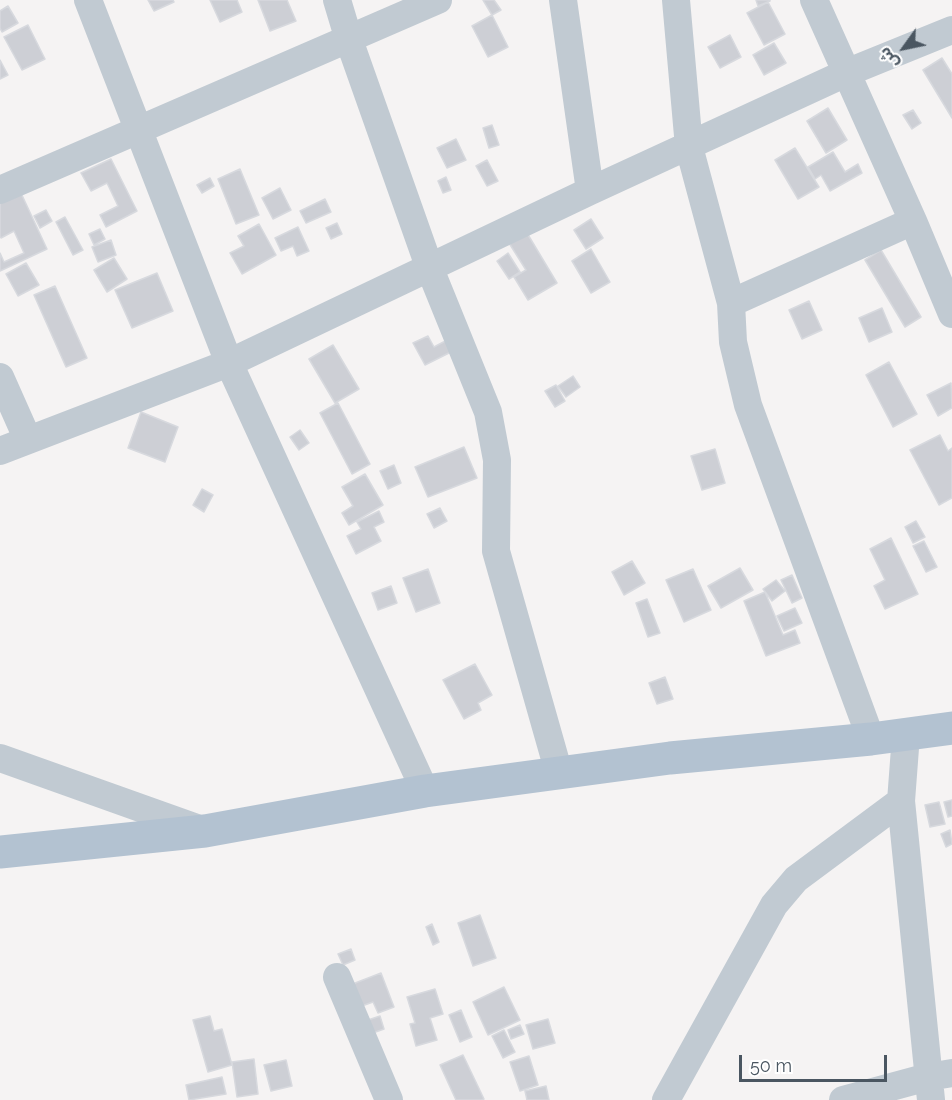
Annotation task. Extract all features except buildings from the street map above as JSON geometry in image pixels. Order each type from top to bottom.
[{"type":"main road","points":[[0,852],[205,831],[425,791],[670,758],[871,739],[952,728]]},
{"type":"street","points":[[88,0],[230,363],[425,791]]},
{"type":"street","points":[[337,0],[430,269],[488,412],[497,460],[496,551],[559,773]]},
{"type":"street","points":[[0,190],[438,0]]},
{"type":"street","points":[[563,0],[590,191]]},
{"type":"street","points":[[676,0],[689,147],[731,303],[733,342],[748,405],[871,739]]},
{"type":"street","points":[[813,0],[913,221],[952,314]]},
{"type":"street","points":[[0,451],[230,363],[590,191],[846,73],[952,30]]},
{"type":"street","points":[[731,303],[913,221]]},
{"type":"street","points":[[0,377],[28,440]]},
{"type":"street","points":[[843,1100],[937,1083],[901,801],[906,735]]},
{"type":"street","points":[[0,758],[205,831]]},
{"type":"street","points":[[666,1100],[774,905],[786,889],[796,879],[901,801]]},
{"type":"street","points":[[338,977],[389,1100]]}]
